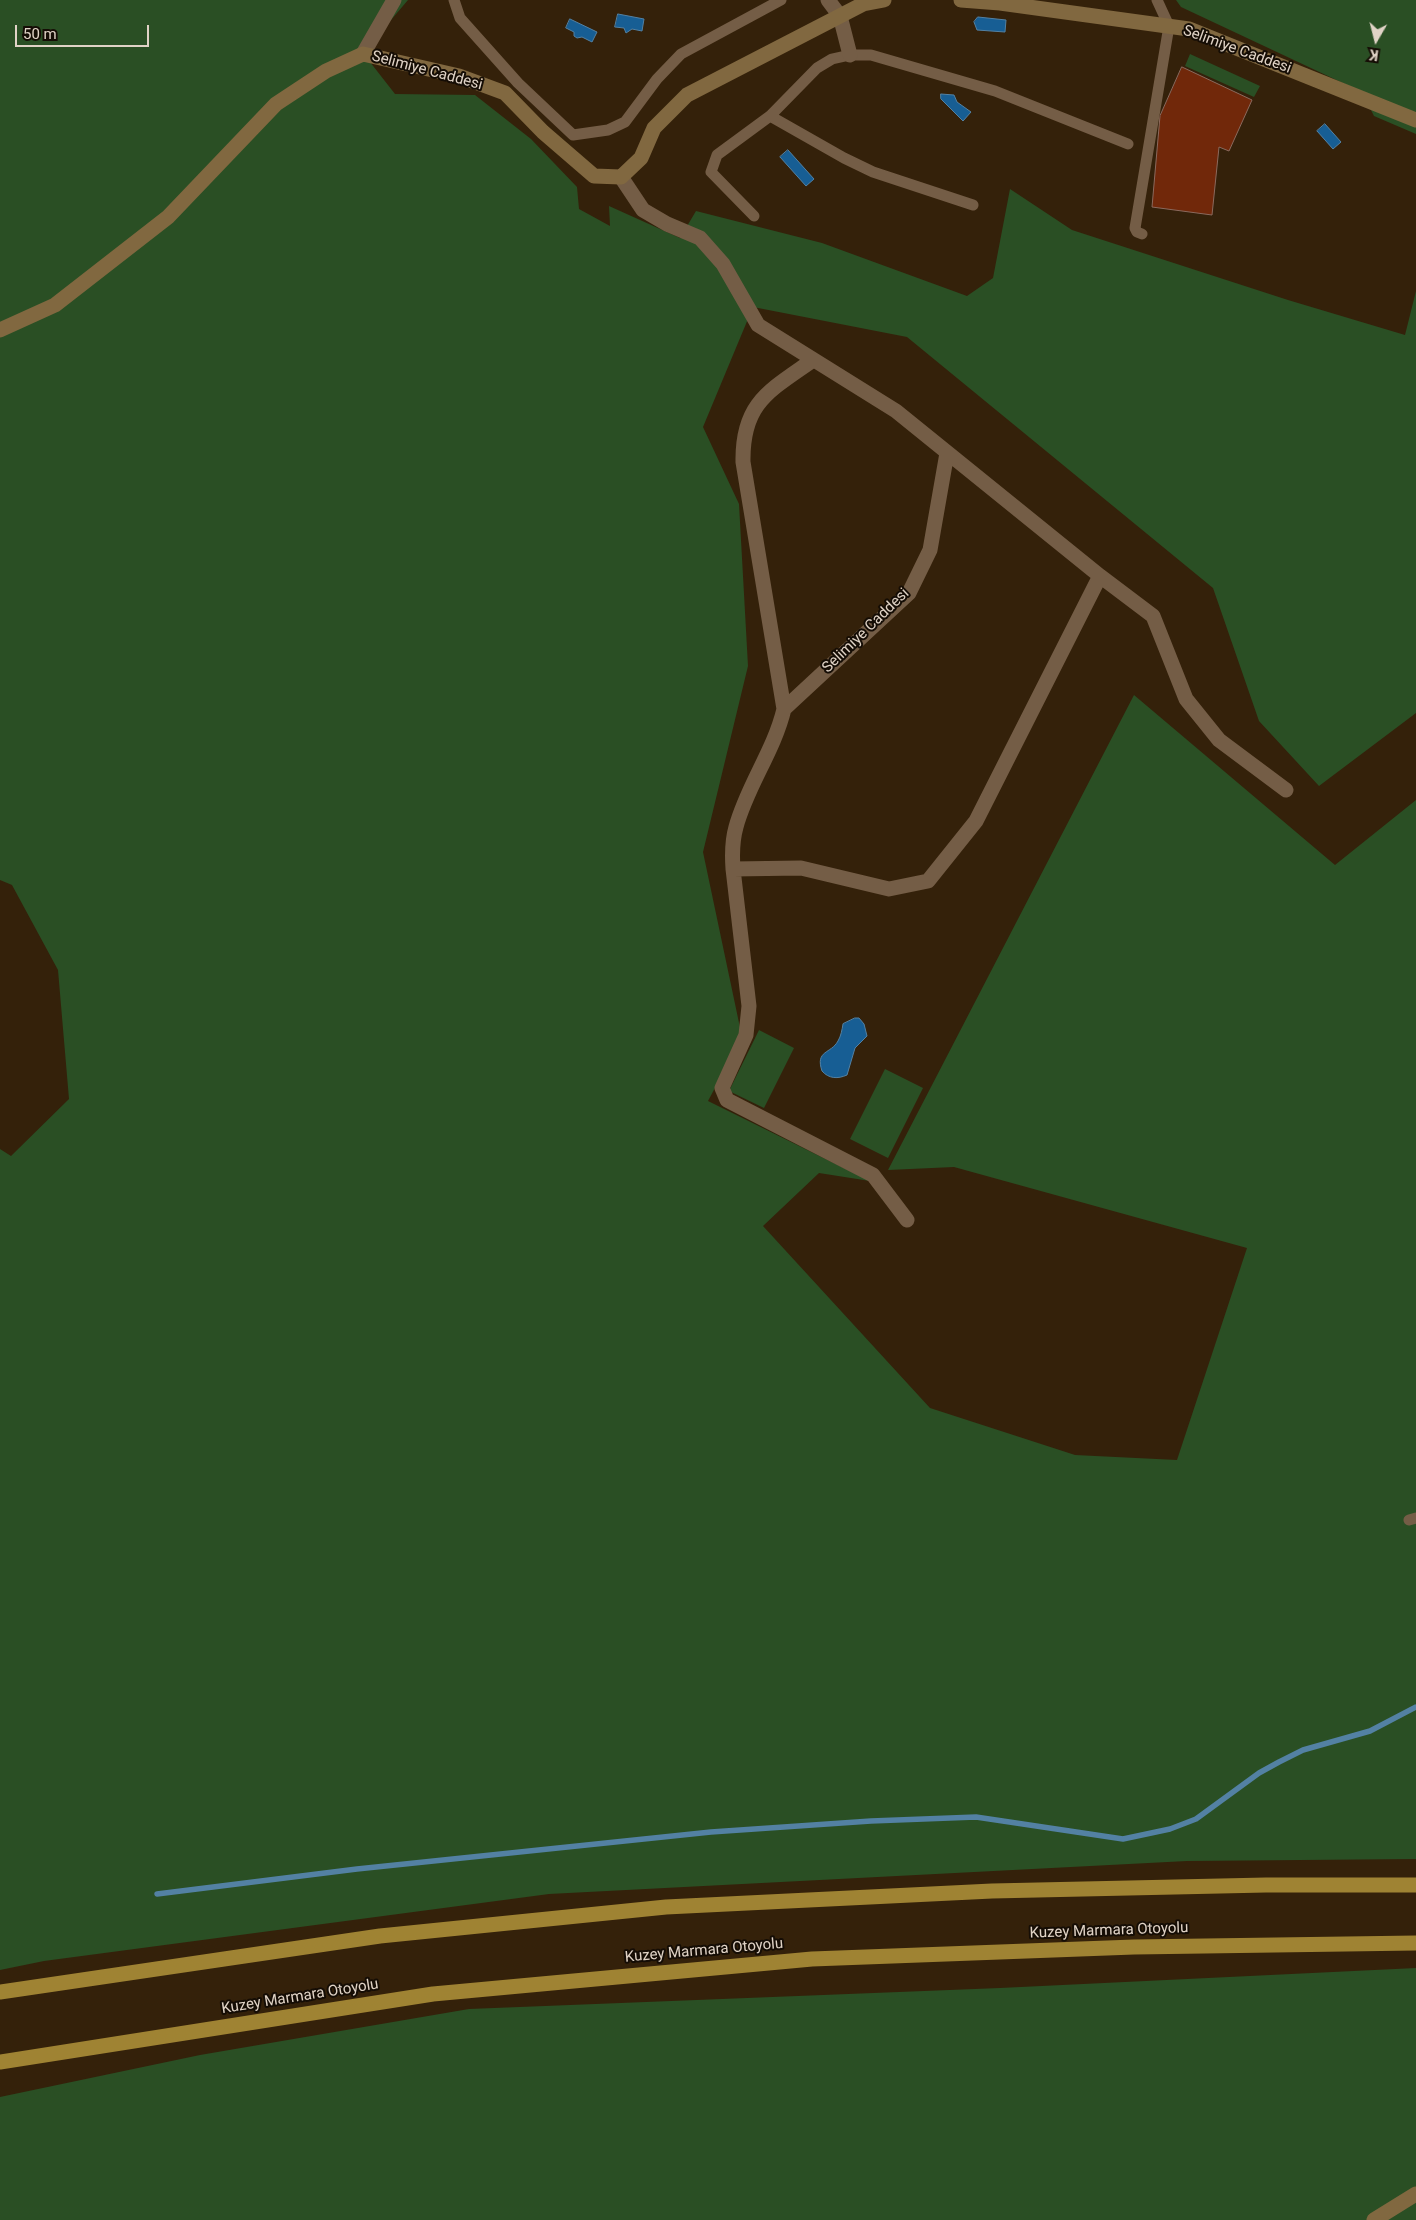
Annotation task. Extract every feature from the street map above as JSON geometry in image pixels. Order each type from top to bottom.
[{"type":"highway","points":[[0,1992],[380,1936],[666,1907],[992,1890],[1256,1885],[1416,1885]]},
{"type":"highway","name":"Kuzey Marmara Otoyolu","points":[[0,2062],[433,1994],[812,1959],[1134,1947],[1416,1943]]},
{"type":"street","points":[[363,54],[394,0]]},
{"type":"street","points":[[828,0],[840,16],[850,55]]},
{"type":"street","points":[[884,0],[863,4],[686,95],[654,128],[641,158],[621,177],[644,210],[667,224],[700,238],[722,264],[758,325],[896,411],[1100,576],[1153,616],[1186,699],[1220,740],[1286,790]]},
{"type":"street","name":"Selimiye Caddesi","points":[[961,0],[1000,1],[1189,29],[1416,120]]},
{"type":"street","name":"Selimiye Caddesi","points":[[0,330],[55,305],[168,217],[276,104],[326,71],[363,54],[459,76],[505,94],[543,132],[594,176],[621,177]]},
{"type":"street","points":[[813,360],[767,393],[755,407],[746,426],[743,441],[743,462],[784,709],[778,732],[736,827],[732,848],[749,1020],[742,1046],[724,1083],[723,1094],[727,1100],[873,1175],[907,1220]]},
{"type":"street","name":"Selimiye Caddesi","points":[[784,709],[909,593],[930,550],[947,453]]},
{"type":"street","points":[[733,869],[802,868],[889,889],[928,881],[976,821],[1100,576]]},
{"type":"street","points":[[1374,2220],[1416,2194]]},
{"type":"lane","points":[[454,0],[460,18],[518,83],[573,135],[608,130],[624,122],[657,79],[681,54],[781,0]]},
{"type":"lane","points":[[1142,234],[1134,228],[1169,26],[1157,0]]},
{"type":"lane","points":[[754,216],[711,172],[717,155],[770,116],[817,68],[832,59],[850,55],[871,55],[995,91],[1128,144]]},
{"type":"lane","points":[[770,116],[844,158],[873,172],[973,205]]},
{"type":"green space","points":[[0,0],[408,0],[363,53],[395,94],[475,95],[531,139],[577,187],[579,209],[610,226],[609,206],[680,238],[696,211],[822,243],[967,296],[993,278],[1010,189],[1072,230],[1288,300],[1405,335],[1416,291],[1416,713],[1319,786],[1259,721],[1213,588],[907,337],[753,307],[703,427],[739,504],[748,666],[703,852],[742,1037],[708,1101],[870,1181],[819,1173],[763,1226],[930,1408],[1075,1455],[1177,1460],[1247,1248],[954,1167],[888,1170],[1134,695],[1335,865],[1416,800],[1416,1859],[1187,1861],[549,1894],[44,1961],[0,1970],[0,1149],[11,1156],[69,1099],[58,970],[12,885],[0,880]]},
{"type":"green space","points":[[1176,0],[1416,0],[1416,134],[1374,116],[1362,92],[1181,7]]},
{"type":"green space","points":[[1190,54],[1260,86],[1254,97],[1185,66]]},
{"type":"green space","points":[[759,1030],[794,1048],[764,1108],[729,1091]]},
{"type":"green space","points":[[885,1069],[923,1088],[888,1158],[850,1139]]},
{"type":"green space","points":[[1416,1968],[1416,2220],[0,2220],[0,2097],[200,2055],[469,2009],[1000,1988]]},
{"type":"water","points":[[618,14],[644,19],[642,31],[632,29],[626,33],[624,28],[615,27]]},
{"type":"water","points":[[978,17],[1006,20],[1005,32],[977,30],[974,22]]},
{"type":"water","points":[[570,19],[597,32],[592,42],[582,37],[577,38],[574,36],[574,32],[566,28]]},
{"type":"water","points":[[941,94],[954,95],[957,102],[971,112],[963,121],[941,99]]},
{"type":"water","points":[[1325,124],[1341,142],[1333,149],[1317,131]]},
{"type":"water","points":[[788,150],[814,179],[806,186],[780,157]]},
{"type":"water","points":[[859,1018],[864,1024],[867,1036],[855,1048],[847,1075],[837,1078],[828,1076],[822,1071],[820,1064],[822,1056],[838,1041],[843,1024]]},
{"type":"building","points":[[1182,67],[1252,100],[1229,151],[1219,147],[1212,215],[1152,207],[1160,116]]},
{"type":"waterway","points":[[157,1894],[357,1869],[711,1832],[871,1821],[976,1817],[1123,1839],[1170,1829],[1196,1819],[1259,1773],[1279,1762],[1303,1750],[1370,1731],[1416,1707]]}]
